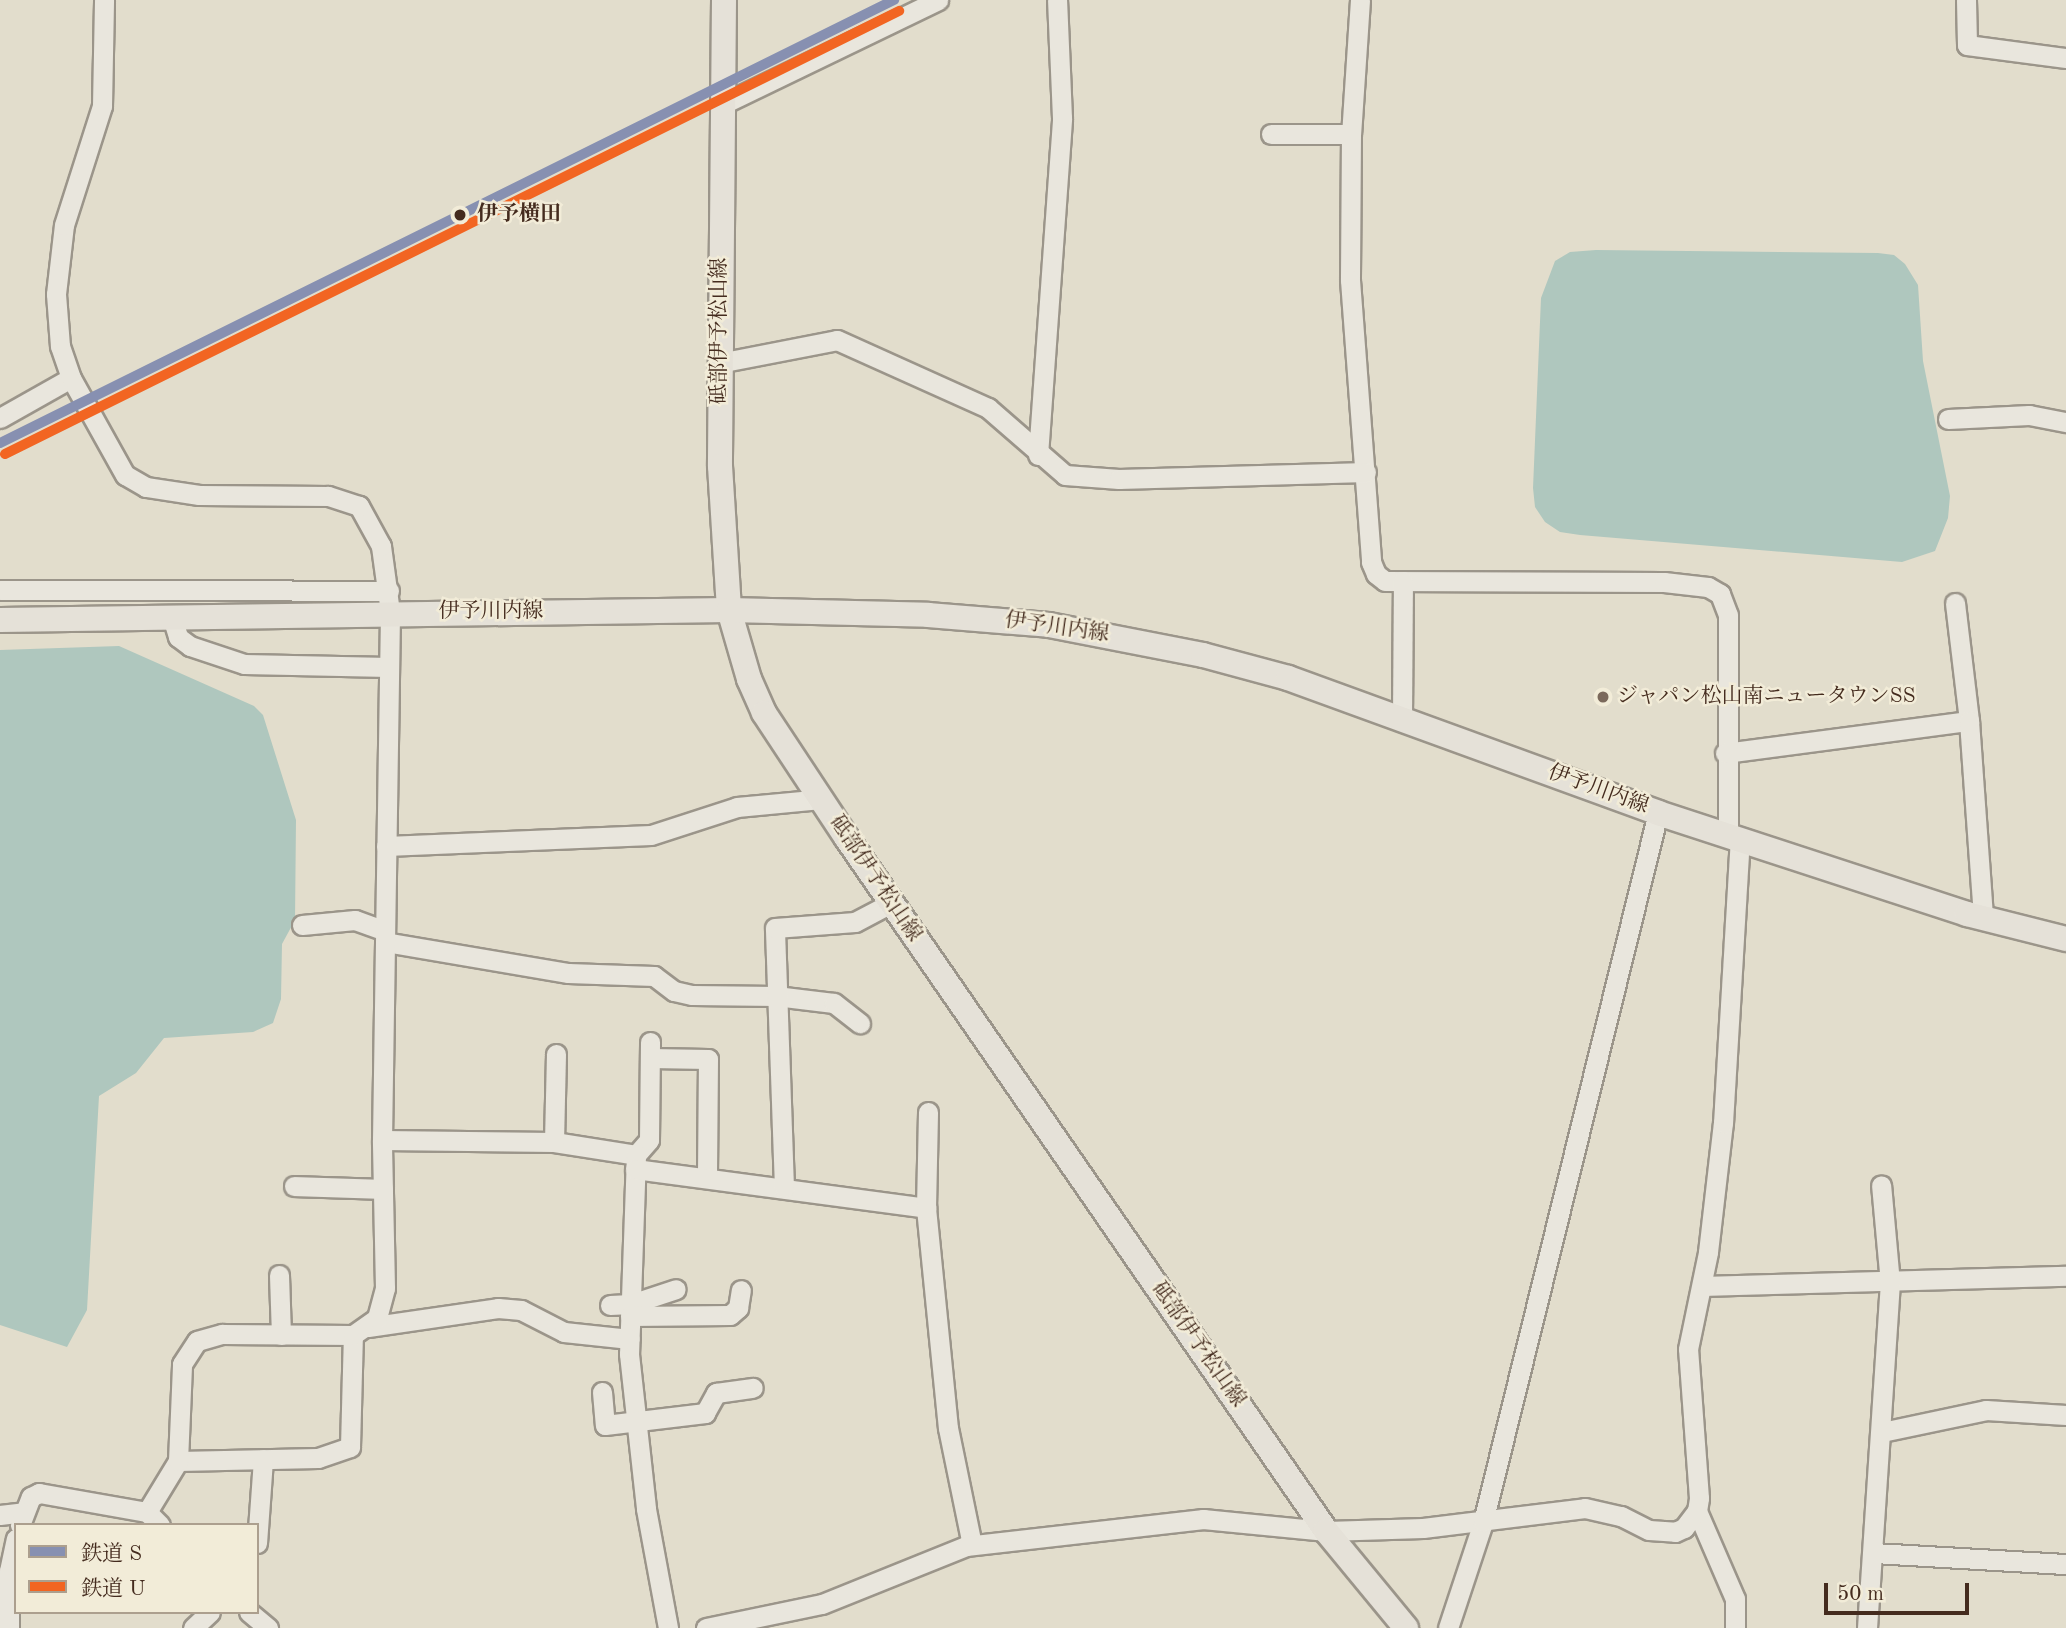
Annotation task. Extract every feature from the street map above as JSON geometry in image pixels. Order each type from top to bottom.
[{"type":"main road","name":"砥部伊予松山線","points":[[723,0],[719,363],[729,610],[748,679],[764,713],[821,799],[1326,1531],[1406,1628]]},
{"type":"main road","name":"伊予川内線","points":[[0,620],[172,617],[389,602],[869,612],[1049,625],[1203,655],[1288,678],[1658,813],[1983,918],[2066,939]]},
{"type":"street","points":[[104,0],[102,106],[64,225],[56,294],[61,346],[71,378],[125,475],[146,487],[199,495],[328,496],[359,506],[381,546],[389,602],[382,1140],[385,1288],[377,1318],[361,1331],[350,1447],[340,1455],[318,1458],[178,1461]]},
{"type":"street","points":[[723,104],[938,0]]},
{"type":"street","points":[[1038,455],[1062,118],[1057,0]]},
{"type":"street","points":[[1360,0],[1351,134],[1350,280],[1371,562],[1385,581],[1664,582],[1708,587],[1720,594],[1728,615],[1725,753],[1734,838],[1723,1124],[1702,1286],[1688,1349],[1697,1511],[1735,1599],[1735,1628]]},
{"type":"street","points":[[1966,0],[1967,46],[2066,58]]},
{"type":"street","points":[[1271,134],[1351,134]]},
{"type":"street","points":[[719,363],[837,341],[988,408],[1038,455],[1065,475],[1086,479],[1366,472]]},
{"type":"street","points":[[0,418],[71,378]]},
{"type":"street","points":[[1948,419],[2029,415],[2066,422]]},
{"type":"street","points":[[1402,718],[1403,581]]},
{"type":"street","points":[[0,590],[389,602]]},
{"type":"street","points":[[1955,603],[1969,721],[1983,918]]},
{"type":"street","points":[[172,617],[178,637],[190,646],[244,664],[389,667]]},
{"type":"street","points":[[1725,753],[1969,721]]},
{"type":"street","points":[[387,845],[652,835],[737,807],[821,799]]},
{"type":"street","points":[[1448,1628],[1483,1522],[1658,813]]},
{"type":"street","points":[[784,1188],[775,928],[855,922],[891,902]]},
{"type":"street","points":[[302,925],[355,920],[385,936],[568,973],[654,976],[674,991],[692,995],[776,996],[834,1003],[860,1023]]},
{"type":"street","points":[[668,1628],[646,1509],[630,1339],[635,1162],[649,1140],[650,1050],[708,1059],[707,1178]]},
{"type":"street","points":[[554,1142],[556,1054]]},
{"type":"street","points":[[928,1112],[926,1208],[948,1428],[972,1545]]},
{"type":"street","points":[[382,1140],[554,1142],[707,1178],[926,1208]]},
{"type":"street","points":[[1867,1628],[1890,1283],[1881,1185]]},
{"type":"street","points":[[294,1186],[383,1189]]},
{"type":"street","points":[[279,1275],[281,1335]]},
{"type":"street","points":[[1702,1286],[1890,1283],[2066,1276]]},
{"type":"street","points":[[631,1310],[676,1289]]},
{"type":"street","points":[[610,1305],[631,1310],[730,1315],[737,1308],[741,1290]]},
{"type":"street","points":[[0,1515],[22,1518],[39,1493],[153,1518],[178,1461],[182,1364],[188,1351],[210,1336],[361,1331],[498,1308],[521,1310],[564,1332],[630,1339]]},
{"type":"street","points":[[602,1392],[605,1425],[705,1413],[716,1393],[753,1388]]},
{"type":"street","points":[[1882,1432],[1986,1410],[2066,1415]]},
{"type":"street","points":[[258,1523],[263,1459]]},
{"type":"street","points":[[706,1628],[822,1604],[972,1545],[1203,1519],[1326,1531],[1483,1522],[1585,1508],[1621,1516],[1649,1530],[1675,1532],[1697,1511]]},
{"type":"street","points":[[9,1628],[14,1550]]},
{"type":"street","points":[[1874,1553],[2066,1564]]},
{"type":"street","points":[[193,1628],[208,1614]]},
{"type":"street","points":[[251,1614],[268,1628]]},
{"type":"shaded area","points":[[1570,252],[1878,253],[1894,255],[1905,264],[1918,285],[1923,361],[1950,496],[1948,518],[1935,551],[1902,562],[1580,535],[1560,532],[1545,522],[1535,507],[1533,488],[1541,298],[1555,261]]},
{"type":"shaded area","points":[[119,646],[254,706],[263,715],[296,820],[295,920],[282,944],[281,999],[273,1023],[253,1032],[164,1038],[136,1073],[99,1096],[87,1310],[67,1347],[0,1325],[0,650]]},
{"type":"rail line","name":"S","points":[[0,443],[894,0]]},
{"type":"rail line","name":"U","points":[[5,454],[899,11]]},
{"type":"place","name":"伊予横田","points":[[460,215]]},
{"type":"place","name":"ジャパン松山南ニュータウンSS","points":[[1603,697]]}]
